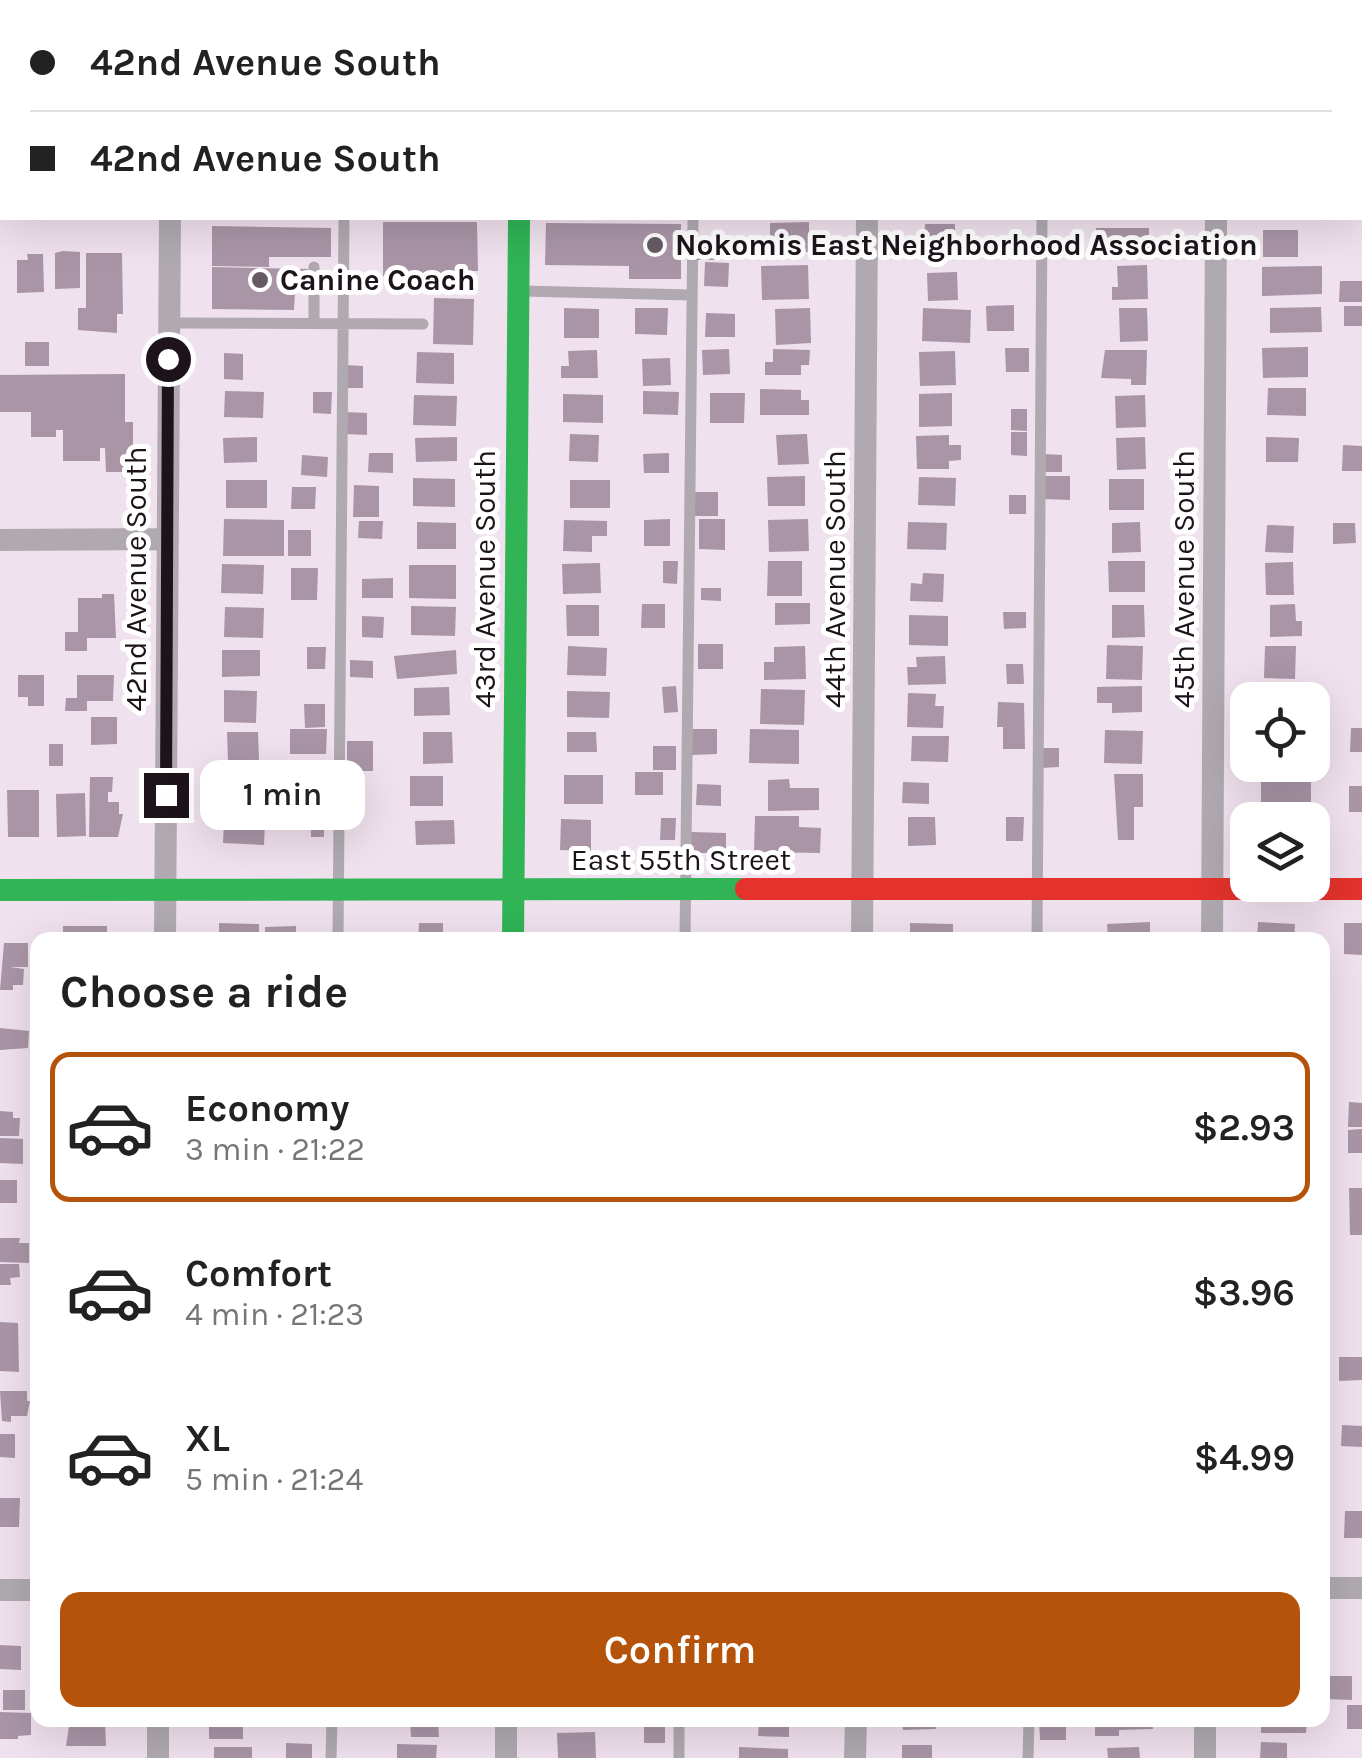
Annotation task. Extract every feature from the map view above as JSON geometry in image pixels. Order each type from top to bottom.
[{"type":"street","name":"42nd Avenue South","points":[[165,932],[170,220]]},
{"type":"street","name":"43rd Avenue South","points":[[513,932],[519,220]]},
{"type":"street","name":"44th Avenue South","points":[[862,932],[867,220]]},
{"type":"street","name":"45th Avenue South","points":[[1212,932],[1216,220]]},
{"type":"street","points":[[0,540],[166,539]]},
{"type":"street","name":"East 55th Street","points":[[0,890],[1362,889]]},
{"type":"street","points":[[1330,1588],[1362,1588]]},
{"type":"street","points":[[0,1590],[30,1590]]},
{"type":"street","points":[[158,1727],[158,1758]]},
{"type":"street","points":[[506,1727],[506,1758]]},
{"type":"street","points":[[856,1727],[856,1758]]},
{"type":"street","points":[[1205,1727],[1205,1758]]},
{"type":"lane","points":[[338,932],[344,220]]},
{"type":"lane","points":[[685,932],[693,220]]},
{"type":"lane","points":[[1037,932],[1042,220]]},
{"type":"lane","points":[[314,268],[314,323]]},
{"type":"lane","points":[[517,290],[692,295]]},
{"type":"lane","points":[[168,323],[423,324]]},
{"type":"lane","points":[[331,1758],[332,1727]]},
{"type":"lane","points":[[679,1727],[679,1758]]},
{"type":"lane","points":[[1028,1727],[1028,1758]]},
{"type":"building","points":[[383,222],[477,222],[478,271],[383,276]]},
{"type":"building","points":[[809,222],[809,252],[770,253],[770,223]]},
{"type":"building","points":[[546,223],[681,224],[681,279],[629,279],[629,266],[545,265]]},
{"type":"building","points":[[925,224],[955,224],[955,252],[924,252]]},
{"type":"building","points":[[212,226],[331,228],[331,257],[269,257],[269,267],[212,266]]},
{"type":"building","points":[[1096,228],[1149,228],[1149,254],[1096,255]]},
{"type":"building","points":[[1263,230],[1298,230],[1298,257],[1263,257]]},
{"type":"building","points":[[695,237],[722,237],[722,260],[695,260]]},
{"type":"building","points":[[80,252],[80,288],[55,289],[55,253]]},
{"type":"building","points":[[86,253],[122,253],[123,314],[117,314],[117,333],[78,330],[78,308],[86,308]]},
{"type":"building","points":[[27,254],[43,254],[44,292],[17,293],[17,260],[28,260]]},
{"type":"building","points":[[705,262],[729,263],[728,287],[704,286]]},
{"type":"building","points":[[808,265],[809,299],[762,300],[761,266]]},
{"type":"building","points":[[1147,265],[1148,299],[1112,300],[1112,287],[1118,287],[1117,266]]},
{"type":"building","points":[[1322,266],[1322,294],[1262,296],[1262,267]]},
{"type":"building","name":"Canine Coach","points":[[212,267],[308,269],[308,291],[295,291],[294,310],[212,309]]},
{"type":"building","points":[[957,272],[958,300],[928,301],[927,273]]},
{"type":"building","points":[[1340,281],[1362,281],[1362,302],[1339,302]]},
{"type":"building","points":[[434,298],[474,299],[473,345],[433,344]]},
{"type":"building","points":[[1014,305],[1014,331],[987,331],[986,306]]},
{"type":"building","points":[[1344,306],[1362,306],[1362,326],[1344,326]]},
{"type":"building","points":[[1321,307],[1322,332],[1270,333],[1270,308]]},
{"type":"building","points":[[564,308],[599,309],[599,338],[564,338]]},
{"type":"building","points":[[635,308],[668,308],[667,335],[635,334]]},
{"type":"building","points":[[810,308],[811,343],[776,345],[775,309]]},
{"type":"building","points":[[923,308],[971,310],[970,343],[922,341]]},
{"type":"building","points":[[1119,308],[1147,308],[1148,341],[1120,342]]},
{"type":"building","points":[[706,313],[735,314],[735,337],[705,337]]},
{"type":"building","points":[[25,342],[49,342],[49,366],[25,366]]},
{"type":"building","points":[[1308,347],[1308,377],[1263,378],[1262,348]]},
{"type":"building","points":[[1005,348],[1029,348],[1029,372],[1006,372]]},
{"type":"building","points":[[729,349],[730,374],[703,375],[702,350]]},
{"type":"building","points":[[773,349],[810,350],[809,365],[801,365],[801,375],[765,375],[765,362],[773,362]]},
{"type":"building","points":[[597,350],[598,378],[561,378],[561,366],[569,366],[568,351]]},
{"type":"building","points":[[1105,350],[1147,350],[1146,385],[1131,385],[1131,379],[1101,378]]},
{"type":"building","points":[[955,351],[956,385],[920,386],[919,352]]},
{"type":"building","points":[[417,352],[454,353],[454,384],[416,383]]},
{"type":"building","points":[[224,353],[243,354],[243,380],[224,379]]},
{"type":"building","points":[[670,358],[671,385],[643,386],[642,359]]},
{"type":"building","points":[[345,365],[363,366],[363,388],[345,388]]},
{"type":"building","points":[[125,374],[125,422],[133,422],[133,472],[106,472],[105,448],[100,448],[100,461],[63,461],[63,430],[56,430],[56,437],[31,437],[31,412],[0,412],[0,375]]},
{"type":"building","points":[[1268,388],[1306,388],[1306,416],[1267,415]]},
{"type":"building","points":[[760,389],[801,390],[801,400],[809,400],[809,415],[760,415]]},
{"type":"building","points":[[225,391],[264,392],[263,418],[224,417]]},
{"type":"building","points":[[643,391],[679,392],[678,415],[643,414]]},
{"type":"building","points":[[313,392],[332,392],[331,414],[313,413]]},
{"type":"building","points":[[710,393],[745,393],[744,423],[710,423]]},
{"type":"building","points":[[952,393],[952,426],[919,427],[919,394]]},
{"type":"building","points":[[563,394],[603,395],[603,423],[563,422]]},
{"type":"building","points":[[414,395],[457,396],[456,426],[413,425]]},
{"type":"building","points":[[1145,395],[1146,427],[1116,428],[1115,396]]},
{"type":"building","points":[[1011,409],[1027,409],[1027,431],[1011,430]]},
{"type":"building","points":[[345,412],[367,413],[367,435],[345,434]]},
{"type":"building","points":[[1011,432],[1027,432],[1027,456],[1011,455]]},
{"type":"building","points":[[570,434],[599,435],[598,462],[569,461]]},
{"type":"building","points":[[807,434],[809,464],[778,465],[776,435]]},
{"type":"building","points":[[949,435],[949,445],[961,445],[961,460],[949,461],[949,469],[917,469],[916,436]]},
{"type":"building","points":[[257,437],[257,462],[224,463],[223,438]]},
{"type":"building","points":[[457,437],[457,461],[416,462],[415,438]]},
{"type":"building","points":[[1145,437],[1146,469],[1117,470],[1116,438]]},
{"type":"building","points":[[1266,437],[1299,438],[1298,462],[1266,462]]},
{"type":"building","points":[[1343,445],[1362,446],[1362,471],[1342,471]]},
{"type":"building","points":[[369,453],[393,453],[393,473],[368,472]]},
{"type":"building","points":[[669,453],[669,473],[644,473],[643,454]]},
{"type":"building","points":[[1044,454],[1062,455],[1062,472],[1044,472]]},
{"type":"building","points":[[302,455],[328,457],[327,477],[301,475]]},
{"type":"building","points":[[805,476],[805,506],[768,506],[767,477]]},
{"type":"building","points":[[1042,476],[1070,476],[1070,500],[1042,499]]},
{"type":"building","points":[[919,477],[956,478],[955,506],[918,505]]},
{"type":"building","points":[[413,478],[455,479],[455,507],[413,506]]},
{"type":"building","points":[[1109,479],[1144,479],[1144,510],[1109,510]]},
{"type":"building","points":[[226,480],[267,480],[267,508],[226,508]]},
{"type":"building","points":[[570,480],[610,480],[610,508],[570,508]]},
{"type":"building","points":[[354,485],[379,486],[379,517],[353,517]]},
{"type":"building","points":[[292,487],[316,487],[315,509],[291,509]]},
{"type":"building","points":[[695,492],[718,492],[718,516],[694,516]]},
{"type":"building","points":[[1009,495],[1026,495],[1026,514],[1009,514]]},
{"type":"building","points":[[224,519],[284,520],[284,556],[223,556]]},
{"type":"building","points":[[670,519],[670,546],[644,546],[644,520]]},
{"type":"building","points":[[699,519],[725,519],[725,550],[699,549]]},
{"type":"building","points":[[808,519],[809,551],[769,552],[768,520]]},
{"type":"building","points":[[564,520],[607,521],[607,536],[592,536],[592,552],[563,551]]},
{"type":"building","points":[[359,521],[383,521],[382,539],[358,538]]},
{"type":"building","points":[[417,522],[456,523],[456,549],[417,549]]},
{"type":"building","points":[[908,522],[947,523],[946,550],[907,549]]},
{"type":"building","points":[[1140,522],[1141,552],[1112,553],[1112,523]]},
{"type":"building","points":[[1333,523],[1355,523],[1356,543],[1333,544]]},
{"type":"building","points":[[1267,525],[1294,526],[1293,553],[1265,552]]},
{"type":"building","points":[[288,530],[311,530],[311,556],[288,556]]},
{"type":"building","points":[[663,561],[678,561],[677,584],[663,583]]},
{"type":"building","points":[[768,561],[802,561],[802,596],[767,596]]},
{"type":"building","points":[[1108,561],[1145,561],[1145,592],[1109,592]]},
{"type":"building","points":[[1293,562],[1294,595],[1266,595],[1265,563]]},
{"type":"building","points":[[600,563],[601,593],[563,594],[562,564]]},
{"type":"building","points":[[222,564],[264,565],[263,594],[221,593]]},
{"type":"building","points":[[409,565],[456,565],[456,599],[409,598]]},
{"type":"building","points":[[291,568],[318,568],[317,600],[291,600]]},
{"type":"building","points":[[923,573],[944,574],[943,602],[910,601],[911,583],[922,584]]},
{"type":"building","points":[[393,578],[393,598],[362,598],[362,579]]},
{"type":"building","points":[[701,588],[721,588],[721,601],[701,600]]},
{"type":"building","points":[[102,594],[114,594],[116,638],[87,638],[87,651],[65,651],[65,632],[78,632],[78,598],[102,598]]},
{"type":"building","points":[[775,603],[810,603],[810,624],[775,625]]},
{"type":"building","points":[[642,604],[665,604],[665,628],[641,628]]},
{"type":"building","points":[[1295,604],[1296,621],[1302,621],[1302,636],[1270,637],[1270,605]]},
{"type":"building","points":[[566,605],[599,605],[599,636],[567,636]]},
{"type":"building","points":[[1112,605],[1144,605],[1145,637],[1112,638]]},
{"type":"building","points":[[411,606],[456,607],[455,636],[411,635]]},
{"type":"building","points":[[225,607],[264,608],[263,638],[224,637]]},
{"type":"building","points":[[1003,612],[1026,612],[1026,628],[1004,629]]},
{"type":"building","points":[[909,615],[948,616],[948,646],[909,645]]},
{"type":"building","points":[[362,616],[384,617],[383,638],[362,637]]},
{"type":"building","points":[[698,644],[723,644],[723,669],[698,669]]},
{"type":"building","points":[[1107,645],[1143,646],[1142,680],[1106,679]]},
{"type":"building","points":[[568,646],[607,648],[606,676],[567,675]]},
{"type":"building","points":[[805,646],[806,679],[764,680],[764,662],[774,662],[774,647]]},
{"type":"building","points":[[1265,646],[1296,646],[1295,679],[1264,678]]},
{"type":"building","points":[[307,647],[326,647],[325,669],[307,669]]},
{"type":"building","points":[[222,650],[260,650],[260,676],[222,677]]},
{"type":"building","points":[[456,650],[457,674],[397,679],[394,656]]},
{"type":"building","points":[[945,656],[946,684],[908,685],[907,667],[917,667],[916,657]]},
{"type":"building","points":[[350,660],[373,661],[373,678],[350,677]]},
{"type":"building","points":[[1006,664],[1023,664],[1024,684],[1007,684]]},
{"type":"building","points":[[18,675],[44,675],[44,706],[28,706],[28,697],[18,697]]},
{"type":"building","points":[[77,675],[114,675],[113,701],[87,701],[87,711],[65,711],[66,698],[77,698]]},
{"type":"building","points":[[676,686],[678,712],[664,713],[662,687]]},
{"type":"building","points":[[1142,686],[1142,712],[1112,713],[1112,703],[1097,703],[1097,687]]},
{"type":"building","points":[[449,687],[450,715],[414,716],[414,688]]},
{"type":"building","points":[[761,689],[805,690],[804,725],[760,724]]},
{"type":"building","points":[[224,690],[257,691],[256,723],[224,722]]},
{"type":"building","points":[[567,691],[610,692],[609,718],[567,717]]},
{"type":"building","points":[[908,693],[936,694],[935,706],[944,706],[943,728],[907,727]]},
{"type":"building","points":[[998,702],[1024,703],[1025,749],[1003,749],[1003,727],[997,727]]},
{"type":"building","points":[[304,704],[325,704],[325,727],[305,728]]},
{"type":"building","points":[[91,717],[117,717],[117,744],[91,745]]},
{"type":"building","points":[[1351,728],[1362,728],[1362,752],[1350,752]]},
{"type":"building","points":[[290,729],[327,729],[326,754],[290,754]]},
{"type":"building","points":[[691,729],[717,729],[717,754],[691,755]]},
{"type":"building","points":[[750,729],[799,730],[799,764],[749,763]]},
{"type":"building","points":[[1105,730],[1143,731],[1142,764],[1104,763]]},
{"type":"building","points":[[227,732],[258,732],[259,761],[228,762]]},
{"type":"building","points":[[423,732],[452,732],[453,763],[423,764]]},
{"type":"building","points":[[567,732],[596,732],[597,752],[567,752]]},
{"type":"building","points":[[912,736],[949,736],[948,762],[911,761]]},
{"type":"building","points":[[347,741],[373,741],[373,771],[347,771]]},
{"type":"building","points":[[49,744],[63,744],[63,766],[49,766]]},
{"type":"building","points":[[653,746],[676,746],[676,770],[653,770]]},
{"type":"building","points":[[1041,748],[1059,748],[1059,767],[1041,768]]},
{"type":"building","points":[[284,772],[310,773],[310,797],[284,796]]},
{"type":"building","points":[[635,772],[663,772],[663,795],[635,795]]},
{"type":"building","points":[[226,774],[273,774],[273,804],[226,804]]},
{"type":"building","points":[[1114,774],[1143,774],[1143,807],[1134,807],[1134,840],[1118,840]]},
{"type":"building","points":[[564,775],[603,775],[603,804],[564,804]]},
{"type":"building","points":[[410,776],[443,776],[443,806],[410,806]]},
{"type":"building","points":[[90,777],[113,777],[108,802],[119,802],[119,814],[123,814],[118,837],[89,837]]},
{"type":"building","points":[[789,779],[790,788],[819,788],[819,810],[768,811],[768,780]]},
{"type":"building","points":[[903,782],[929,783],[929,804],[902,803]]},
{"type":"building","points":[[1261,782],[1311,782],[1311,802],[1261,802]]},
{"type":"building","points":[[697,784],[721,785],[721,806],[696,805]]},
{"type":"building","points":[[1349,786],[1362,786],[1362,812],[1349,812]]},
{"type":"building","points":[[7,790],[39,790],[39,837],[8,837]]},
{"type":"building","points":[[85,793],[86,836],[57,837],[56,794]]},
{"type":"building","points":[[343,793],[358,793],[358,814],[343,814]]},
{"type":"building","points":[[755,816],[799,816],[799,827],[821,828],[820,853],[754,852]]},
{"type":"building","points":[[311,817],[324,817],[324,837],[311,837]]},
{"type":"building","points":[[908,817],[935,817],[936,845],[908,846]]},
{"type":"building","points":[[1006,817],[1024,817],[1023,841],[1006,841]]},
{"type":"building","points":[[661,818],[676,818],[675,840],[660,840]]},
{"type":"building","points":[[561,819],[591,820],[591,851],[560,850]]},
{"type":"building","points":[[224,820],[265,821],[264,845],[223,843]]},
{"type":"building","points":[[454,820],[455,844],[416,845],[415,821]]},
{"type":"building","points":[[691,832],[726,833],[726,853],[691,853]]},
{"type":"building","points":[[1150,922],[1150,932],[1108,932],[1107,924]]},
{"type":"building","points":[[1258,922],[1295,924],[1294,932],[1257,932]]},
{"type":"building","points":[[219,923],[259,924],[259,932],[219,932]]},
{"type":"building","points":[[419,923],[443,923],[443,932],[418,932]]},
{"type":"building","points":[[910,923],[953,924],[953,932],[910,932]]},
{"type":"building","points":[[1344,923],[1362,923],[1362,955],[1344,954]]},
{"type":"building","points":[[63,926],[107,926],[107,932],[63,932]]},
{"type":"building","points":[[296,926],[296,932],[265,932],[265,927]]},
{"type":"building","points":[[4,943],[28,943],[28,967],[10,967],[24,969],[23,985],[13,985],[13,990],[0,990]]},
{"type":"building","points":[[0,1028],[29,1031],[28,1048],[0,1050]]},
{"type":"building","points":[[1349,1102],[1362,1103],[1362,1127],[1348,1127]]},
{"type":"building","points":[[0,1111],[13,1112],[13,1118],[20,1118],[19,1136],[0,1136]]},
{"type":"building","points":[[1362,1129],[1362,1153],[1348,1153],[1348,1130]]},
{"type":"building","points":[[0,1138],[23,1139],[23,1164],[0,1163]]},
{"type":"building","points":[[0,1180],[17,1180],[17,1203],[0,1203]]},
{"type":"building","points":[[1349,1188],[1362,1188],[1362,1235],[1350,1235]]},
{"type":"building","points":[[0,1238],[20,1238],[19,1243],[29,1243],[29,1263],[0,1262]]},
{"type":"building","points":[[0,1264],[19,1264],[20,1277],[10,1278],[11,1285],[0,1285]]},
{"type":"building","points":[[0,1322],[18,1323],[19,1372],[0,1371]]},
{"type":"building","points":[[1339,1357],[1362,1357],[1362,1380],[1339,1381]]},
{"type":"building","points":[[0,1391],[27,1391],[27,1416],[11,1416],[11,1422],[2,1421]]},
{"type":"building","points":[[1342,1425],[1362,1426],[1362,1447],[1341,1446]]},
{"type":"building","points":[[0,1434],[15,1434],[15,1458],[0,1457]]},
{"type":"building","points":[[0,1498],[20,1498],[19,1527],[0,1527]]},
{"type":"building","points":[[1345,1511],[1362,1511],[1362,1538],[1344,1538]]},
{"type":"building","points":[[0,1645],[21,1646],[21,1670],[0,1669]]},
{"type":"building","points":[[1330,1676],[1352,1676],[1352,1700],[1330,1699]]},
{"type":"building","points":[[3,1690],[25,1690],[25,1710],[3,1710]]},
{"type":"building","points":[[1347,1705],[1362,1705],[1362,1729],[1347,1729]]},
{"type":"building","points":[[0,1712],[30,1713],[31,1735],[0,1739]]},
{"type":"building","points":[[69,1727],[105,1727],[106,1746],[66,1746]]},
{"type":"building","points":[[209,1727],[243,1727],[243,1739],[209,1739]]},
{"type":"building","points":[[410,1727],[438,1727],[439,1737],[411,1737]]},
{"type":"building","points":[[644,1727],[665,1727],[665,1743],[644,1743]]},
{"type":"building","points":[[759,1727],[789,1727],[789,1737],[758,1736]]},
{"type":"building","points":[[903,1727],[936,1729],[903,1730]]},
{"type":"building","points":[[1039,1727],[1066,1727],[1066,1740],[1040,1740]]},
{"type":"building","points":[[1095,1727],[1153,1727],[1119,1730],[1119,1736],[1095,1736]]},
{"type":"building","points":[[1261,1727],[1306,1727],[1306,1733],[1261,1733]]},
{"type":"building","points":[[595,1732],[596,1758],[558,1758],[557,1733]]},
{"type":"building","points":[[1261,1742],[1287,1743],[1287,1758],[1260,1758]]},
{"type":"building","points":[[286,1743],[312,1744],[312,1758],[286,1758]]},
{"type":"building","points":[[397,1744],[437,1745],[436,1758],[397,1758]]},
{"type":"building","points":[[902,1745],[932,1745],[932,1758],[902,1758]]},
{"type":"building","points":[[214,1747],[252,1747],[252,1758],[214,1758]]},
{"type":"building","points":[[739,1747],[788,1749],[788,1758],[739,1758]]},
{"type":"building","points":[[1139,1747],[1140,1758],[1108,1758],[1107,1748]]},
{"type":"traffic: fast","points":[[513,932],[519,220]]},
{"type":"traffic: fast","points":[[0,890],[746,889]]},
{"type":"traffic: jam","points":[[746,889],[1362,889]]},
{"type":"place","name":"Nokomis East Neighborhood Association","points":[[655,245]]},
{"type":"place","name":"Canine Coach","points":[[260,280]]},
{"type":"route","points":[[166,795],[168,359]]}]
